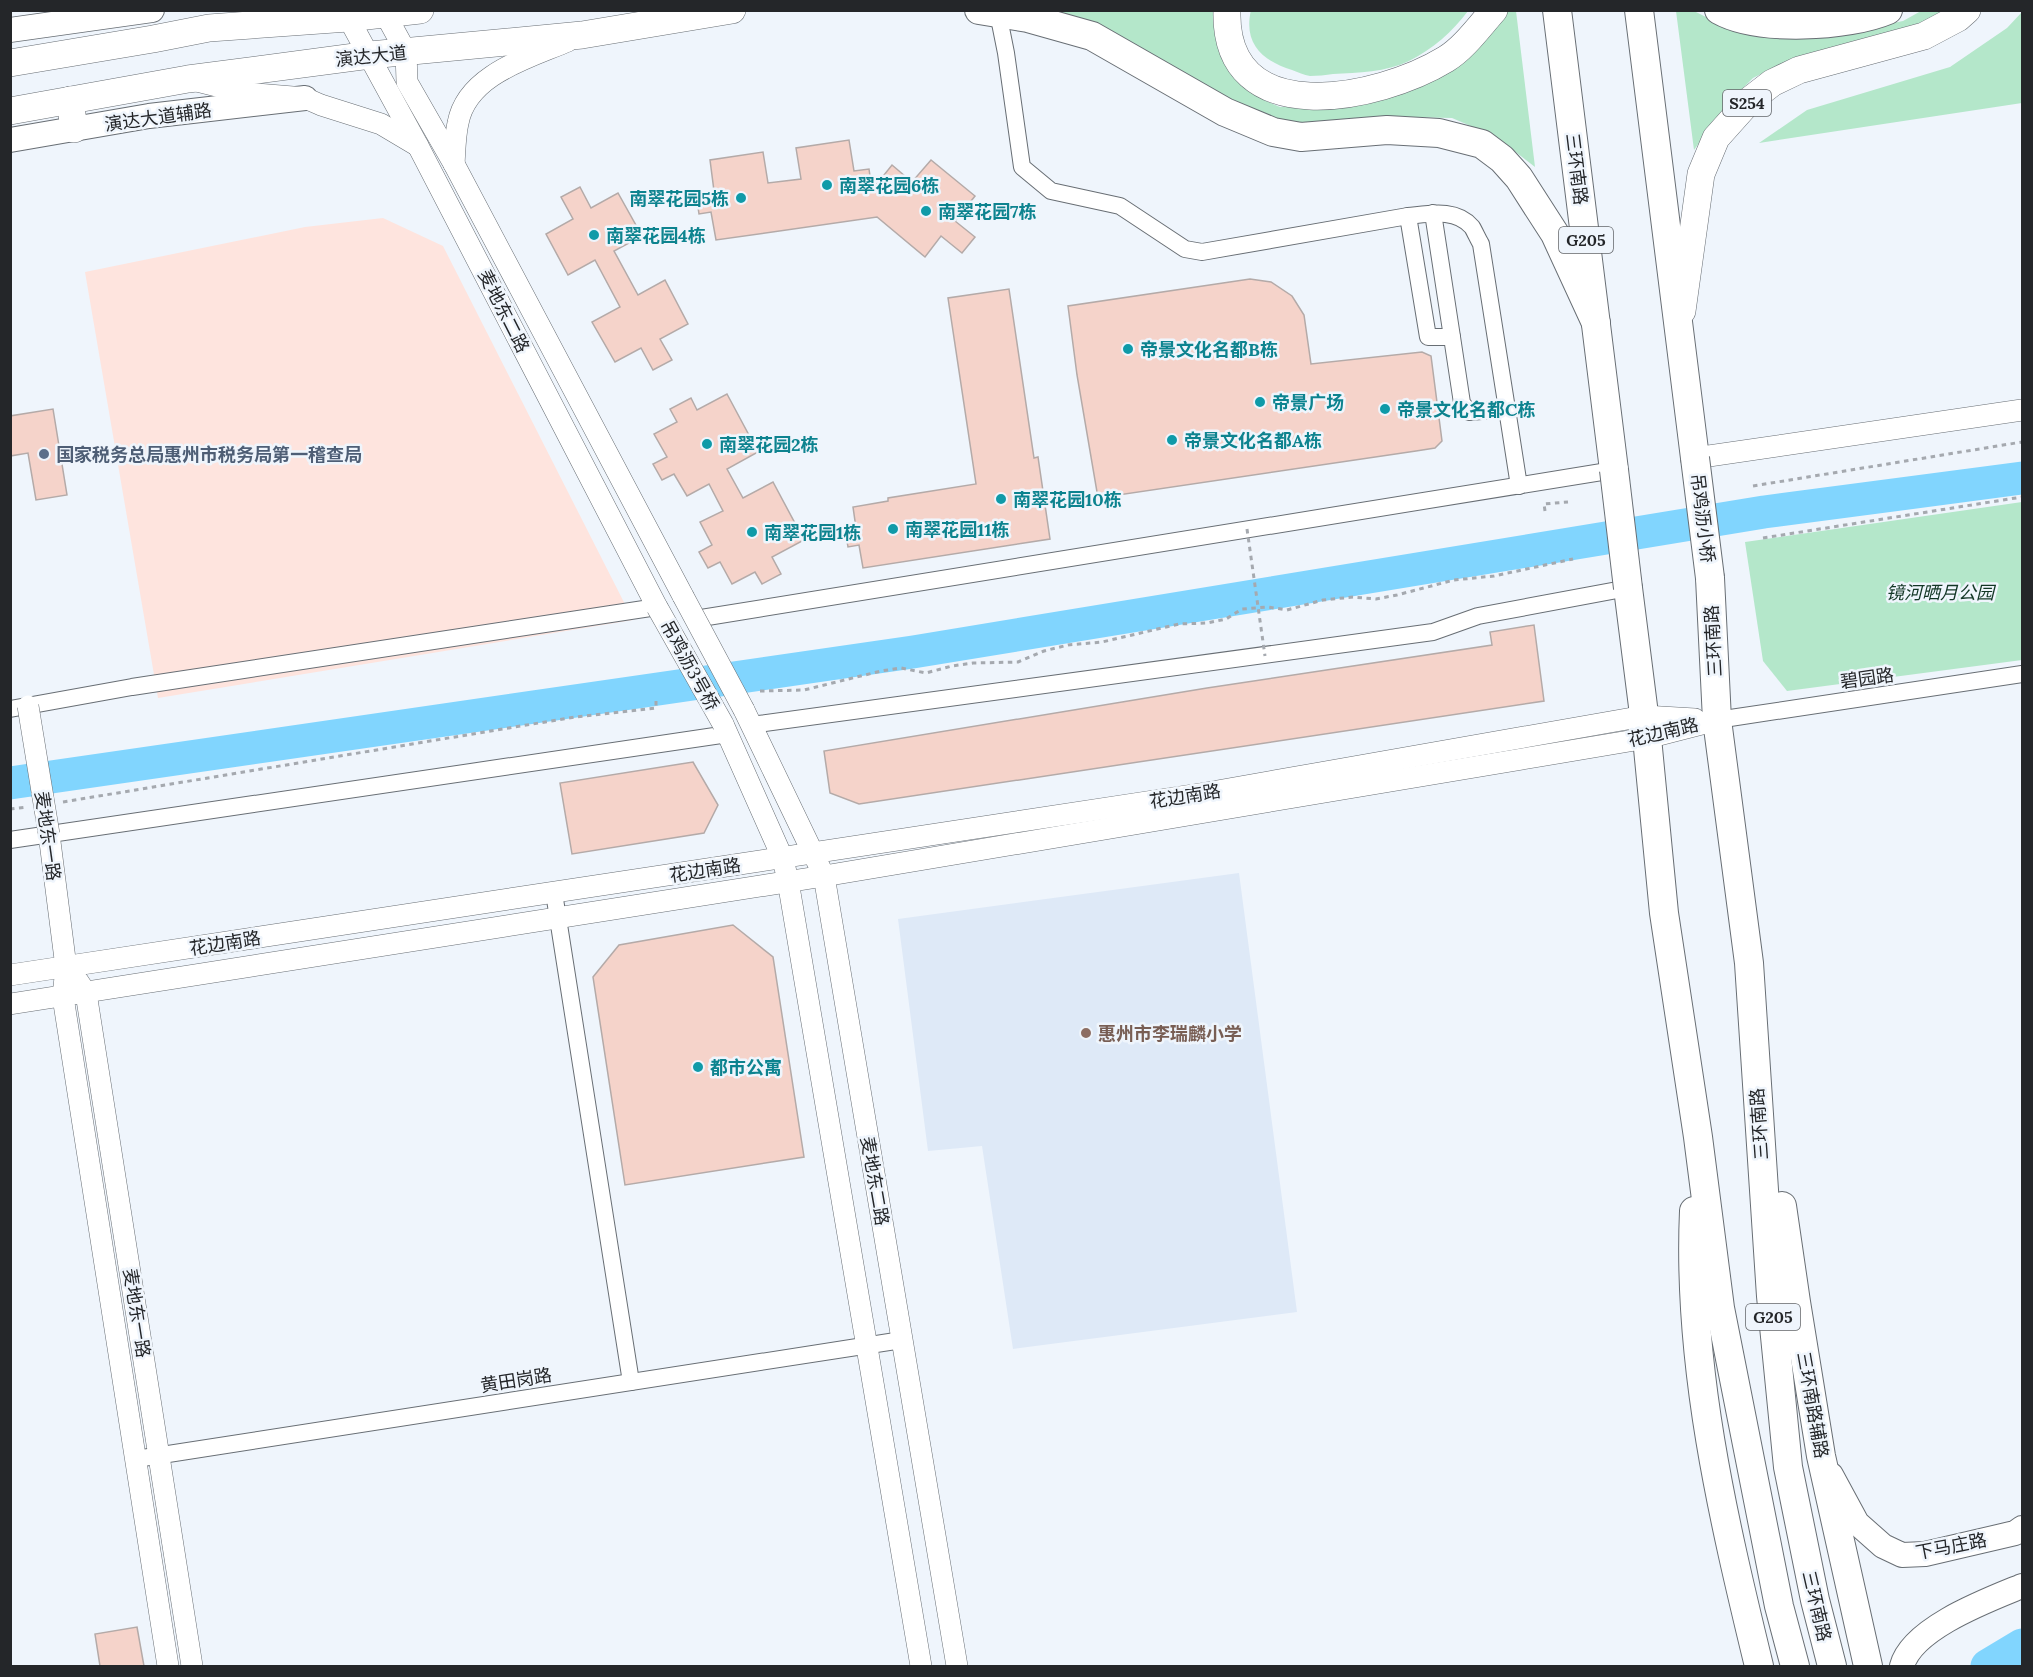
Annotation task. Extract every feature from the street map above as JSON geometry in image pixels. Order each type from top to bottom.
[{"type":"highway","name":"三环南路","points":[[1557,10],[1614,470]]},
{"type":"highway","name":"G205","points":[[1639,10],[1695,458]]},
{"type":"highway","points":[[1719,10],[1763,24],[1786,25],[1842,21],[1888,10]]},
{"type":"highway","points":[[989,12],[1028,18],[1092,36],[1225,112],[1273,132],[1302,137],[1388,130],[1439,134],[1482,144],[1502,159],[1519,178],[1555,234],[1596,323]]},
{"type":"highway","name":"吊鸡沥小桥","points":[[1695,458],[1710,578]]},
{"type":"highway","name":"G205","points":[[1614,470],[1628,588]]},
{"type":"highway","name":"三环南路","points":[[1710,578],[1717,720],[1749,963],[1771,1296],[1788,1467],[1815,1600],[1832,1666]]},
{"type":"highway","name":"三环南路","points":[[1628,588],[1664,913],[1698,1137],[1720,1308],[1779,1606],[1795,1666]]},
{"type":"highway","name":"三环南路辅路","points":[[1749,963],[1796,1302],[1821,1456],[1868,1666]]},
{"type":"highway","points":[[1698,1137],[1692,1252],[1697,1349],[1716,1475],[1737,1577],[1760,1666]]},
{"type":"main road","points":[[10,30],[152,10]]},
{"type":"main road","points":[[10,63],[209,28],[346,14],[420,10]]},
{"type":"main road","name":"演达大道","points":[[10,111],[188,79],[370,55],[582,35],[732,10]]},
{"type":"main road","points":[[1227,10],[1227,29],[1231,48],[1253,78],[1273,90],[1294,96],[1317,98],[1364,91],[1398,82],[1422,72],[1448,58],[1494,10]]},
{"type":"main road","name":"S254","points":[[1679,330],[1701,174],[1716,138],[1750,100],[1772,83],[1799,70],[1924,36],[1958,18],[1967,10]]},
{"type":"main road","points":[[153,39],[166,45],[174,53],[177,63],[172,76],[159,84]]},
{"type":"main road","name":"演达大道辅路","points":[[10,140],[149,116],[305,98]]},
{"type":"main road","points":[[70,100],[74,129]]},
{"type":"main road","name":"下马庄路","points":[[1821,1456],[1857,1523],[1883,1545],[1902,1555],[1925,1554],[2015,1533],[2022,1528]]},
{"type":"main road","points":[[1902,1666],[1905,1656],[1927,1633],[1980,1603],[2022,1586]]},
{"type":"street","points":[[209,28],[229,10]]},
{"type":"street","points":[[989,12],[1006,53],[1022,167],[1051,191],[1120,206],[1185,249],[1202,252],[1433,213],[1456,216],[1471,226],[1481,244],[1519,486]]},
{"type":"street","points":[[384,13],[406,52]]},
{"type":"street","name":"麦地东二路","points":[[346,14],[419,147],[657,607]]},
{"type":"street","points":[[454,164],[458,121],[465,102],[479,85],[501,71],[582,35]]},
{"type":"street","name":"麦地东二路","points":[[406,52],[407,82],[454,164],[683,596]]},
{"type":"street","points":[[188,79],[245,93],[305,98],[381,124],[419,147]]},
{"type":"street","points":[[1433,213],[1462,403],[1469,412],[1507,409]]},
{"type":"street","points":[[1408,216],[1428,337],[1452,337]]},
{"type":"street","points":[[1695,458],[2022,410]]},
{"type":"street","points":[[695,619],[1614,470]]},
{"type":"street","points":[[748,718],[1265,656],[1433,632],[1478,616],[1628,588]]},
{"type":"street","name":"吊鸡沥3号桥","points":[[683,596],[748,718]]},
{"type":"street","points":[[19,707],[132,687],[657,607]]},
{"type":"street","name":"吊鸡沥3号桥","points":[[657,607],[725,729]]},
{"type":"street","name":"碧园路","points":[[1717,720],[2022,674]]},
{"type":"street","name":"麦地东一路","points":[[19,707],[49,834],[66,967],[63,996],[168,1666]]},
{"type":"street","name":"麦地东二路","points":[[748,718],[824,876],[957,1666]]},
{"type":"street","name":"花边南路","points":[[10,975],[1645,727],[1717,720]]},
{"type":"street","name":"花边南路","points":[[10,1004],[824,876],[1645,727]]},
{"type":"street","points":[[10,840],[725,729]]},
{"type":"street","name":"麦地东二路","points":[[725,729],[783,859],[788,881],[921,1666]]},
{"type":"street","points":[[554,893],[631,1382]]},
{"type":"street","name":"麦地东一路","points":[[66,967],[86,993],[192,1666]]},
{"type":"street","name":"黄田岗路","points":[[136,1459],[902,1340]]},
{"type":"path","points":[[1753,486],[2022,442]]},
{"type":"path","points":[[1763,538],[2022,496]]},
{"type":"path","points":[[1545,511],[1544,504],[1568,501]]},
{"type":"path","points":[[1247,530],[1265,656]]},
{"type":"path","points":[[760,691],[804,690],[901,668],[926,673],[973,663],[1018,662],[1060,647],[1102,642],[1179,624],[1207,623],[1226,619],[1242,609],[1268,607],[1287,610],[1323,600],[1353,597],[1376,599],[1454,580],[1494,576],[1574,559]]},
{"type":"path","points":[[58,802],[180,784],[590,715],[656,708],[656,701]]},
{"type":"path","points":[[10,809],[35,806]]},
{"type":"shaded area","points":[[383,218],[443,246],[633,620],[158,698],[85,272],[305,227]]},
{"type":"shaded area","name":"惠州市李瑞麟小学","points":[[1239,873],[1297,1312],[1013,1349],[982,1146],[928,1151],[898,919]]},
{"type":"green space","points":[[1251,10],[1468,11],[1449,33],[1434,45],[1400,65],[1372,71],[1310,76],[1272,62],[1264,56],[1253,42],[1250,32]]},
{"type":"green space","points":[[1056,11],[1215,11],[1213,18],[1221,57],[1232,75],[1266,101],[1280,107],[1331,106],[1392,96],[1507,11],[1516,11],[1535,167],[1513,150],[1480,130],[1452,118],[1407,117],[1289,125],[1189,83],[1145,50],[1110,31]]},
{"type":"green space","points":[[1676,11],[1694,11],[1724,26],[1767,38],[1853,31],[1903,21],[1921,11],[1942,11],[1924,22],[1791,59],[1753,78],[1726,105],[1694,150]]},
{"type":"green space","points":[[2022,12],[2022,103],[1759,143],[1807,110],[1950,67],[2007,28]]},
{"type":"green space","name":"镜河晒月公园","points":[[2022,502],[2022,660],[1787,691],[1763,661],[1745,542]]},
{"type":"building","points":[[849,140],[854,171],[869,169],[872,190],[892,165],[912,182],[931,160],[975,196],[955,221],[975,237],[962,253],[941,236],[925,257],[877,217],[716,240],[711,212],[699,214],[696,194],[714,191],[710,160],[763,152],[768,183],[801,179],[796,148]]},
{"type":"building","points":[[580,187],[591,208],[618,193],[642,236],[614,251],[638,295],[665,280],[688,324],[660,339],[672,360],[653,370],[641,348],[615,362],[592,322],[620,307],[595,260],[568,275],[546,234],[573,219],[561,197]]},
{"type":"building","name":"帝景广场","points":[[1250,279],[1271,282],[1292,296],[1304,315],[1311,364],[1422,352],[1431,356],[1442,441],[1435,448],[1098,498],[1068,306]]},
{"type":"building","points":[[1009,289],[1034,458],[1038,457],[1050,539],[863,568],[859,545],[848,547],[845,530],[856,528],[853,507],[888,501],[888,498],[976,484],[948,298]]},
{"type":"building","points":[[727,394],[758,452],[727,469],[743,498],[773,482],[804,540],[772,557],[781,574],[762,584],[755,572],[732,584],[720,562],[708,568],[699,552],[712,545],[700,522],[723,511],[709,484],[687,496],[674,474],[662,480],[653,464],[667,457],[654,434],[677,422],[670,409],[691,398],[697,410]]},
{"type":"building","name":"国家税务总局惠州市税务局第一稽查局","points":[[53,409],[67,495],[36,500],[28,453],[10,456],[10,416]]},
{"type":"building","points":[[1534,625],[1544,701],[859,804],[830,793],[824,751],[1207,688],[1492,645],[1490,632]]},
{"type":"building","points":[[693,762],[718,805],[704,833],[572,854],[560,783]]},
{"type":"building","name":"都市公寓","points":[[733,925],[773,957],[804,1157],[625,1185],[593,977],[619,945]]},
{"type":"building","points":[[137,1627],[144,1666],[100,1666],[95,1634]]},
{"type":"waterway","points":[[10,783],[913,652],[1764,512],[2022,478]]},
{"type":"waterway","points":[[1987,1666],[2022,1645]]},
{"type":"place","name":"南翠花园6栋","points":[[827,185]]},
{"type":"place","name":"南翠花园5栋","points":[[741,198]]},
{"type":"place","name":"南翠花园7栋","points":[[926,211]]},
{"type":"place","name":"南翠花园4栋","points":[[594,235]]},
{"type":"place","name":"帝景文化名都B栋","points":[[1128,349]]},
{"type":"place","name":"帝景广场","points":[[1260,402]]},
{"type":"place","name":"帝景文化名都C栋","points":[[1385,409]]},
{"type":"place","name":"帝景文化名都A栋","points":[[1172,440]]},
{"type":"place","name":"南翠花园2栋","points":[[707,444]]},
{"type":"place","name":"国家税务总局惠州市税务局第一稽查局","points":[[44,454]]},
{"type":"place","name":"南翠花园10栋","points":[[1001,499]]},
{"type":"place","name":"南翠花园11栋","points":[[893,529]]},
{"type":"place","name":"南翠花园1栋","points":[[752,532]]},
{"type":"place","name":"惠州市李瑞麟小学","points":[[1086,1033]]},
{"type":"place","name":"都市公寓","points":[[698,1067]]}]
